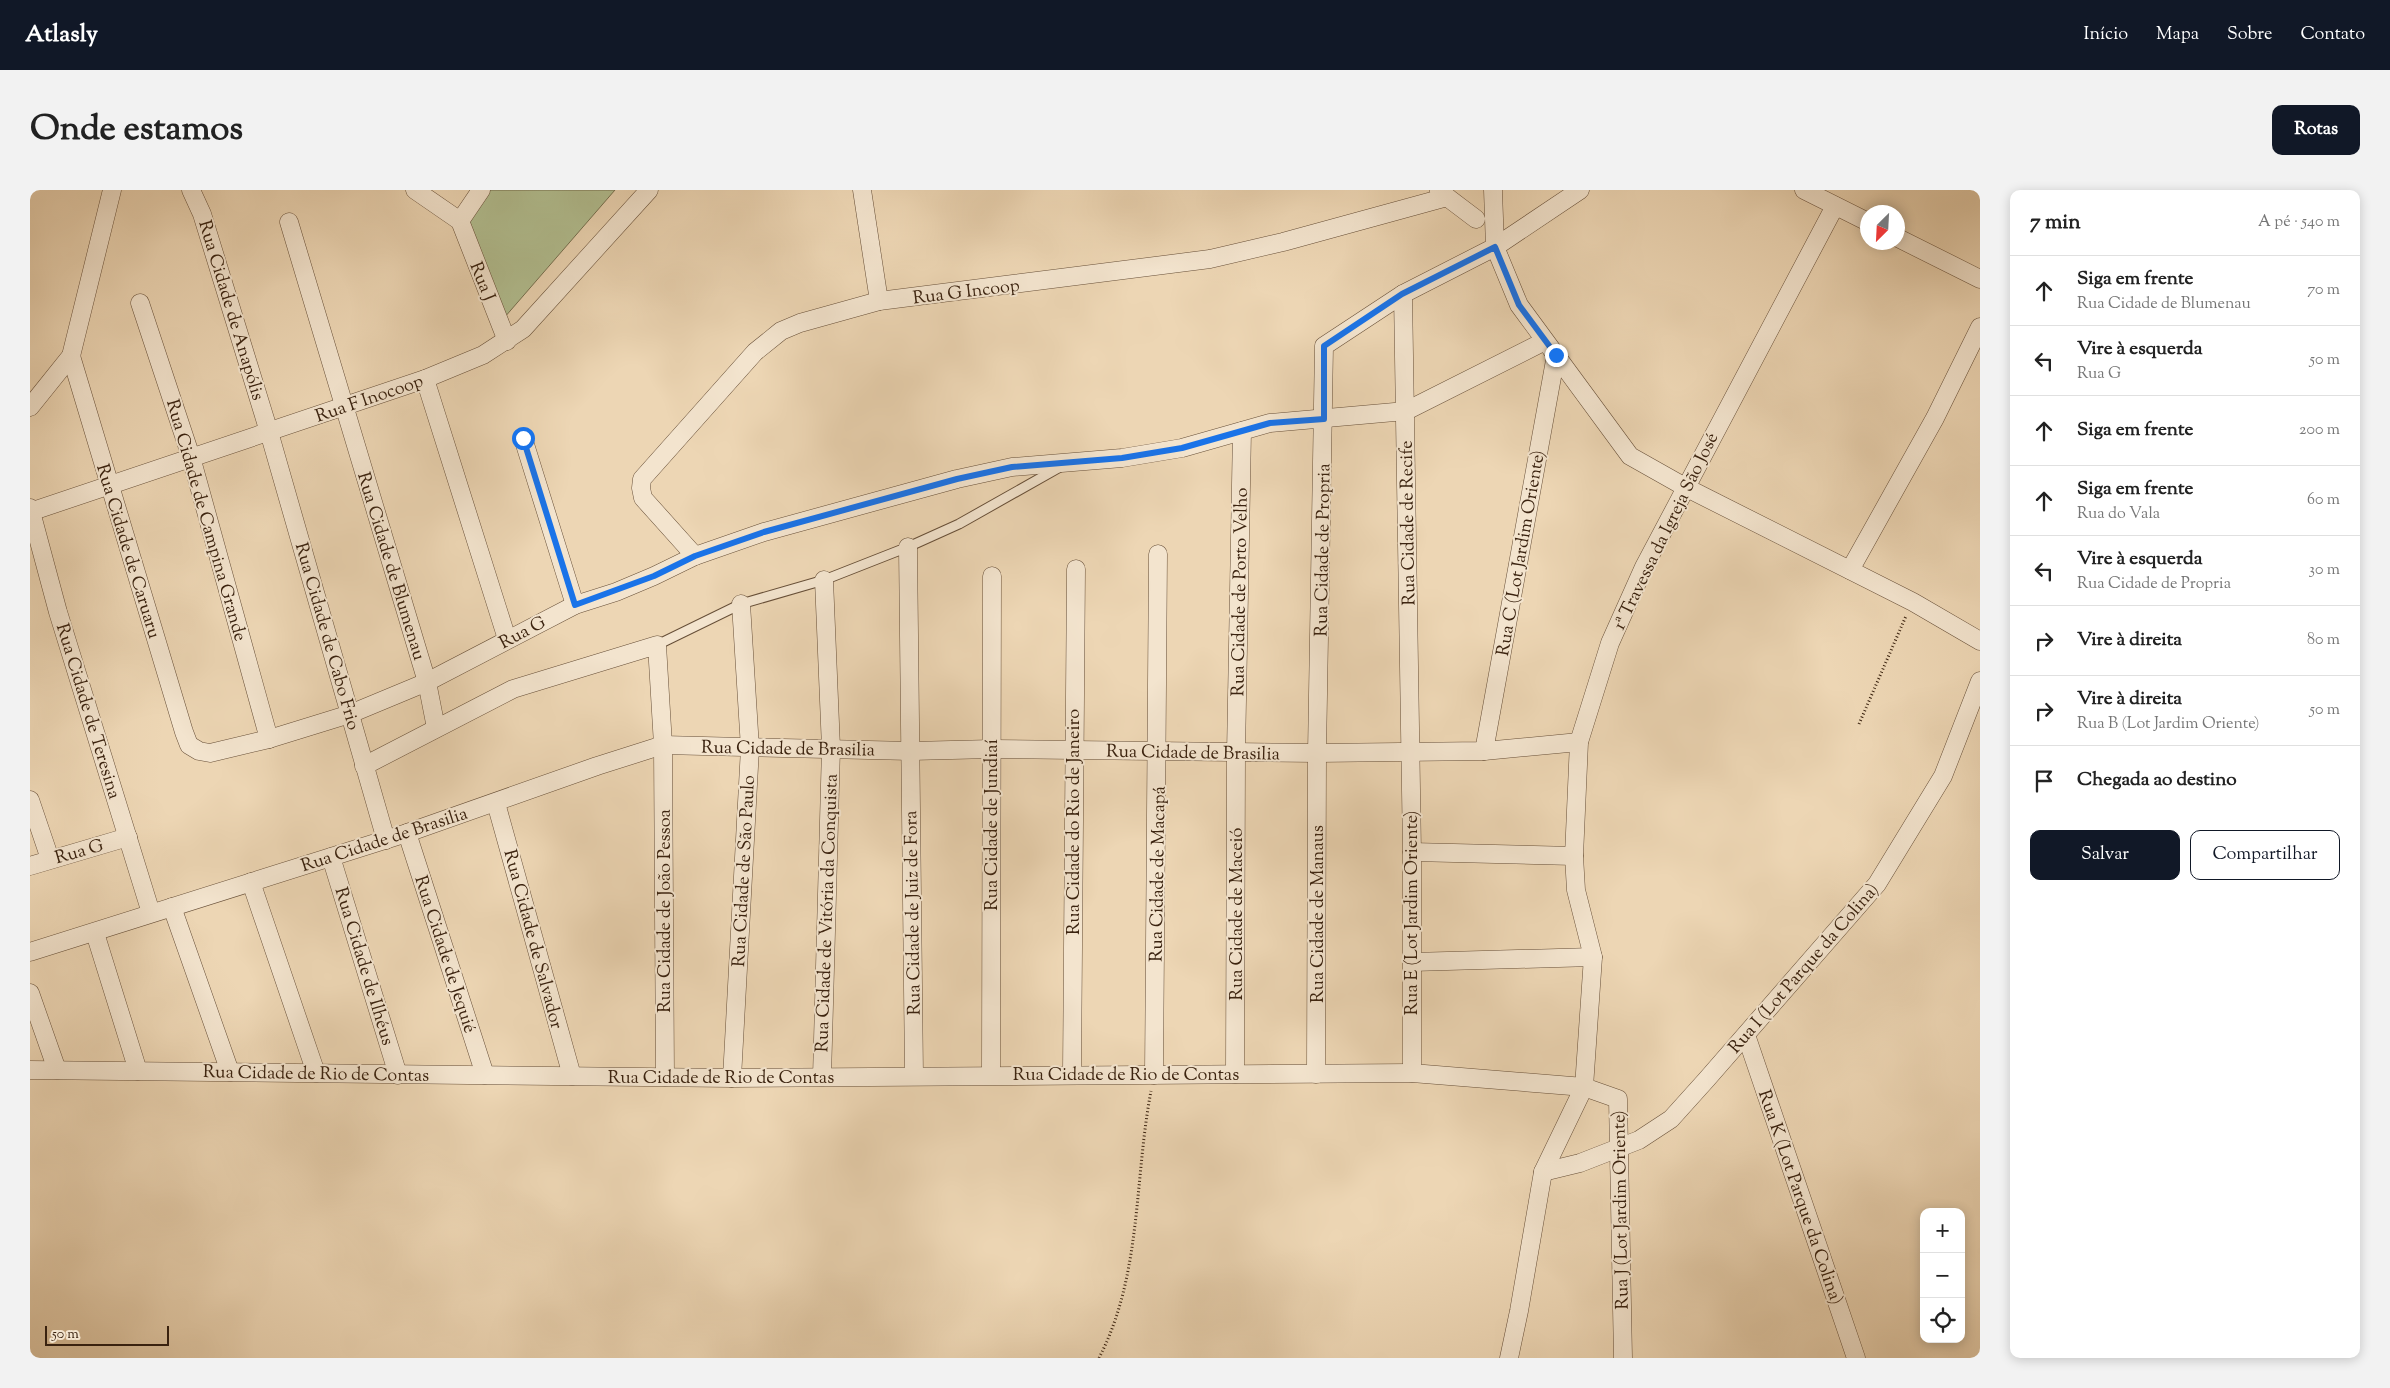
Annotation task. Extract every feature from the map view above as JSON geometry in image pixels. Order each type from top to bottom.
[{"type":"street","points":[[30,407],[71,356],[112,190]]},
{"type":"street","name":"Rua Cidade de Anapólis","points":[[191,190],[202,214],[269,432]]},
{"type":"street","points":[[415,190],[460,222],[481,190]]},
{"type":"street","name":"Rua F Inocoop","points":[[30,510],[425,379],[483,355],[523,329],[649,190]]},
{"type":"street","points":[[862,190],[879,302]]},
{"type":"street","points":[[1493,190],[1495,247],[1519,305],[1630,456],[1685,487],[1912,602],[1977,643]]},
{"type":"street","points":[[1402,294],[1495,247],[1580,190]]},
{"type":"street","points":[[1804,190],[1860,218]]},
{"type":"street","points":[[1442,193],[1476,219]]},
{"type":"street","name":"Rua G Incoop","points":[[695,556],[643,498],[642,479],[755,352],[781,331],[800,323],[879,302],[1210,259],[1283,242],[1442,193]]},
{"type":"street","name":"1ª Travessa da Igreja São José","points":[[1584,1087],[1593,957],[1576,890],[1574,856],[1579,742],[1610,644],[1644,567],[1835,206]]},
{"type":"street","name":"Rua Cidade de Blumenau","points":[[289,222],[427,682],[436,728]]},
{"type":"street","name":"Rua J","points":[[460,222],[507,341]]},
{"type":"street","points":[[1905,242],[1980,279]]},
{"type":"street","name":"Rua Cidade de Propria","points":[[1318,753],[1324,346],[1402,294]]},
{"type":"street","name":"Rua Cidade de Recife","points":[[1402,294],[1406,411],[1409,753]]},
{"type":"street","name":"Rua Cidade de Campina Grande","points":[[140,303],[191,457],[269,739]]},
{"type":"street","points":[[1850,570],[1934,418],[1980,327]]},
{"type":"street","points":[[1406,411],[1541,343]]},
{"type":"street","name":"Rua C (Lot Jardim Oriente)","points":[[1484,751],[1556,355]]},
{"type":"street","name":"Rua Cidade de Caruaru","points":[[71,356],[189,745]]},
{"type":"street","points":[[425,379],[507,639]]},
{"type":"street","name":"Rua G","points":[[189,745],[199,751],[210,753],[269,739],[350,714],[427,682],[575,605],[654,576],[695,556],[764,532],[957,479],[1012,467],[1122,458],[1182,448],[1270,423],[1406,411]]},
{"type":"street","name":"Rua Cidade de Porto Velho","points":[[1236,753],[1242,431]]},
{"type":"street","name":"Rua Cidade de Cabo Frio","points":[[269,432],[386,840]]},
{"type":"street","points":[[523,438],[575,605]]},
{"type":"street","name":"Rua Cidade de Teresina","points":[[30,510],[58,612],[152,914]]},
{"type":"street","name":"Rua Cidade de Juiz de Fora","points":[[908,547],[914,1076]]},
{"type":"street","name":"Rua Cidade de Macapá","points":[[1154,1075],[1158,751],[1158,554]]},
{"type":"street","name":"Rua Cidade do Rio de Janeiro","points":[[1072,1074],[1073,752],[1076,569]]},
{"type":"street","name":"Rua Cidade de Jundiaí","points":[[991,1074],[992,576]]},
{"type":"street","name":"Rua Cidade de Vitória da Conquista","points":[[822,1077],[831,748],[824,580]]},
{"type":"street","name":"Rua Cidade de São Paulo","points":[[732,1078],[750,748],[741,604]]},
{"type":"street","points":[[364,766],[513,689],[657,645]]},
{"type":"street","name":"Rua Cidade de João Pessoa","points":[[657,645],[663,745],[665,1077]]},
{"type":"street","name":"Rua I (Lot Parque da Colina)","points":[[1543,1172],[1580,1163],[1619,1149],[1639,1140],[1671,1119],[1746,1035],[1877,884],[1943,776],[1980,681]]},
{"type":"street","name":"Rua Cidade de Brasilia","points":[[30,952],[386,840],[596,766],[663,745],[911,751],[992,749],[1073,752],[1409,753],[1484,751],[1579,742]]},
{"type":"street","name":"Rua Cidade de Maceió","points":[[1235,1074],[1236,753]]},
{"type":"street","name":"Rua Cidade de Manaus","points":[[1316,1074],[1318,753]]},
{"type":"street","name":"Rua E (Lot Jardim Oriente)","points":[[1409,753],[1412,852],[1412,1073]]},
{"type":"street","points":[[30,800],[50,859]]},
{"type":"street","name":"Rua Cidade de Salvador","points":[[496,802],[572,1076]]},
{"type":"street","name":"Rua Cidade de Jequié","points":[[407,833],[484,1075]]},
{"type":"street","name":"Rua G","points":[[30,866],[128,837]]},
{"type":"street","points":[[1412,852],[1574,856]]},
{"type":"street","name":"Rua Cidade de Ilhéus","points":[[331,857],[398,1075]]},
{"type":"street","points":[[251,882],[316,1073]]},
{"type":"street","points":[[172,907],[230,1072]]},
{"type":"street","points":[[95,932],[138,1071]]},
{"type":"street","points":[[1412,962],[1593,957]]},
{"type":"street","points":[[30,993],[58,1070]]},
{"type":"street","name":"Rua K (Lot Parque da Colina)","points":[[1746,1035],[1856,1358]]},
{"type":"street","name":"Rua Cidade de Rio de Contas","points":[[30,1070],[732,1078],[991,1074],[1412,1073],[1584,1087]]},
{"type":"street","points":[[1509,1358],[1519,1312],[1543,1172],[1584,1087]]},
{"type":"street","name":"Rua J (Lot Jardim Oriente)","points":[[1584,1087],[1618,1099],[1623,1358]]},
{"type":"lane","points":[[657,645],[741,604],[824,580],[908,547],[959,524],[1065,464]]},
{"type":"path","points":[[1859,724],[1912,602]]},
{"type":"path","points":[[1099,1358],[1108,1341],[1128,1277],[1140,1192],[1144,1131],[1154,1075]]},
{"type":"green space","points":[[486,190],[615,190],[504,318],[462,224]]},
{"type":"route","points":[[523,438],[575,605],[616,592],[695,556],[764,532],[957,479],[1012,467],[1122,458],[1182,448],[1270,423],[1324,419],[1324,346],[1402,294],[1495,247],[1519,305],[1556,355]]}]
